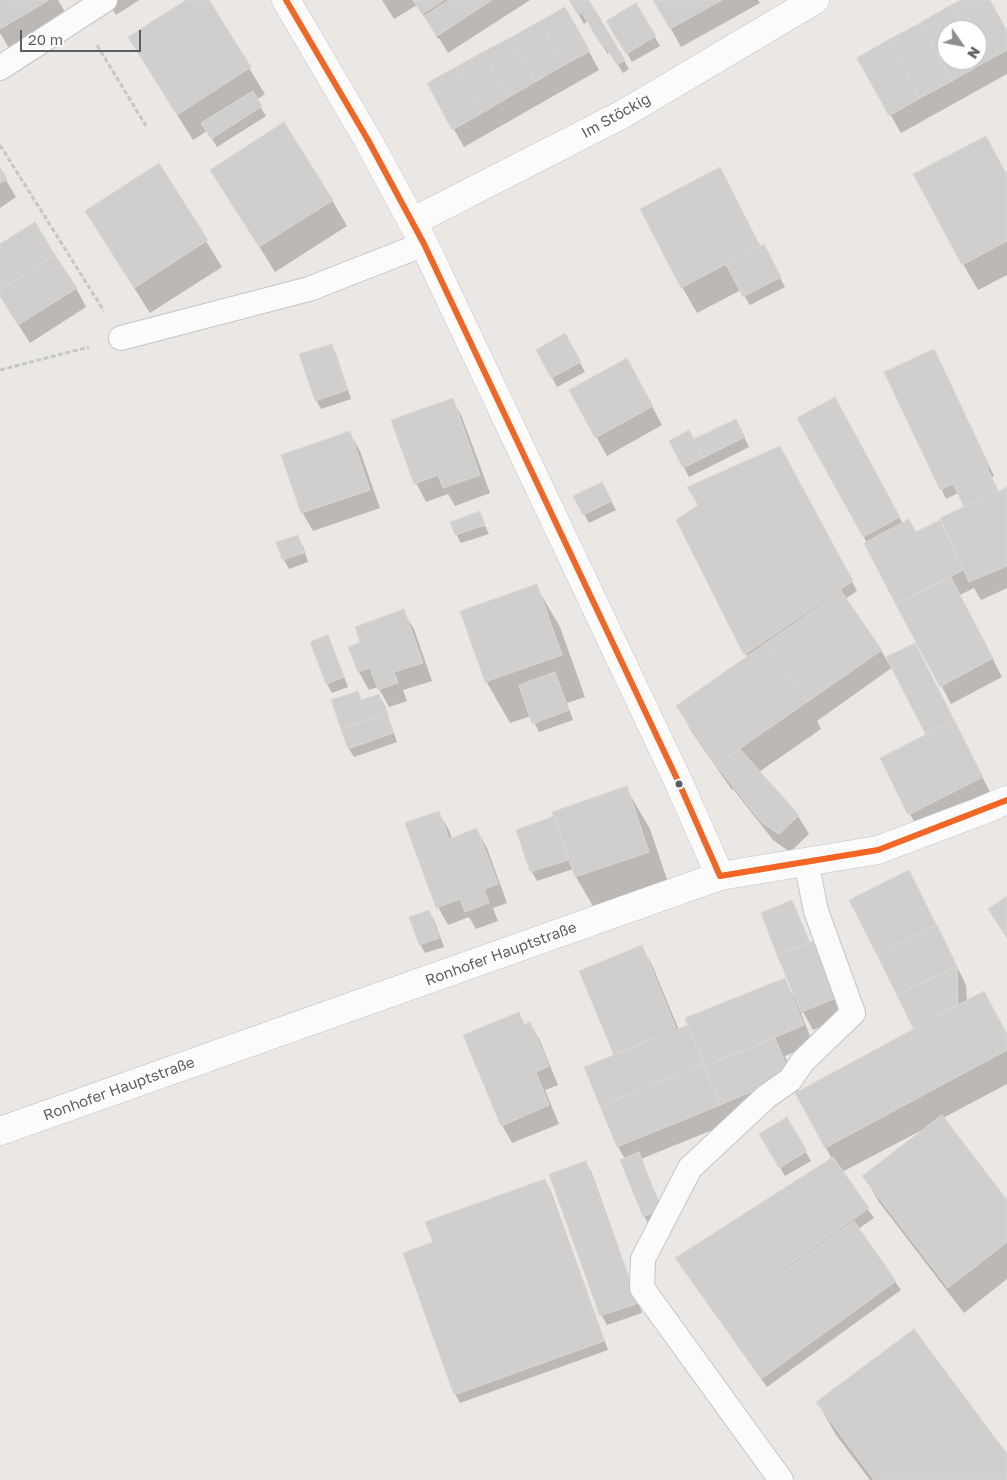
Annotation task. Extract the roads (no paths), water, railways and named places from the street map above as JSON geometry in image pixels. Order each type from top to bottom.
[{"type":"street","points":[[286,0],[368,140],[418,233],[679,783],[720,876]]},
{"type":"street","name":"Im Stöckig","points":[[418,233],[815,0]]},
{"type":"street","name":"Ronhofer Hauptstraße","points":[[0,1132],[720,876],[878,850],[1007,800]]},
{"type":"lane","points":[[0,68],[104,0]]},
{"type":"lane","points":[[121,338],[309,289],[418,233]]},
{"type":"lane","points":[[781,1480],[642,1288],[643,1260],[690,1168],[767,1096],[790,1080],[803,1061],[853,1013],[816,912],[806,861]]}]
